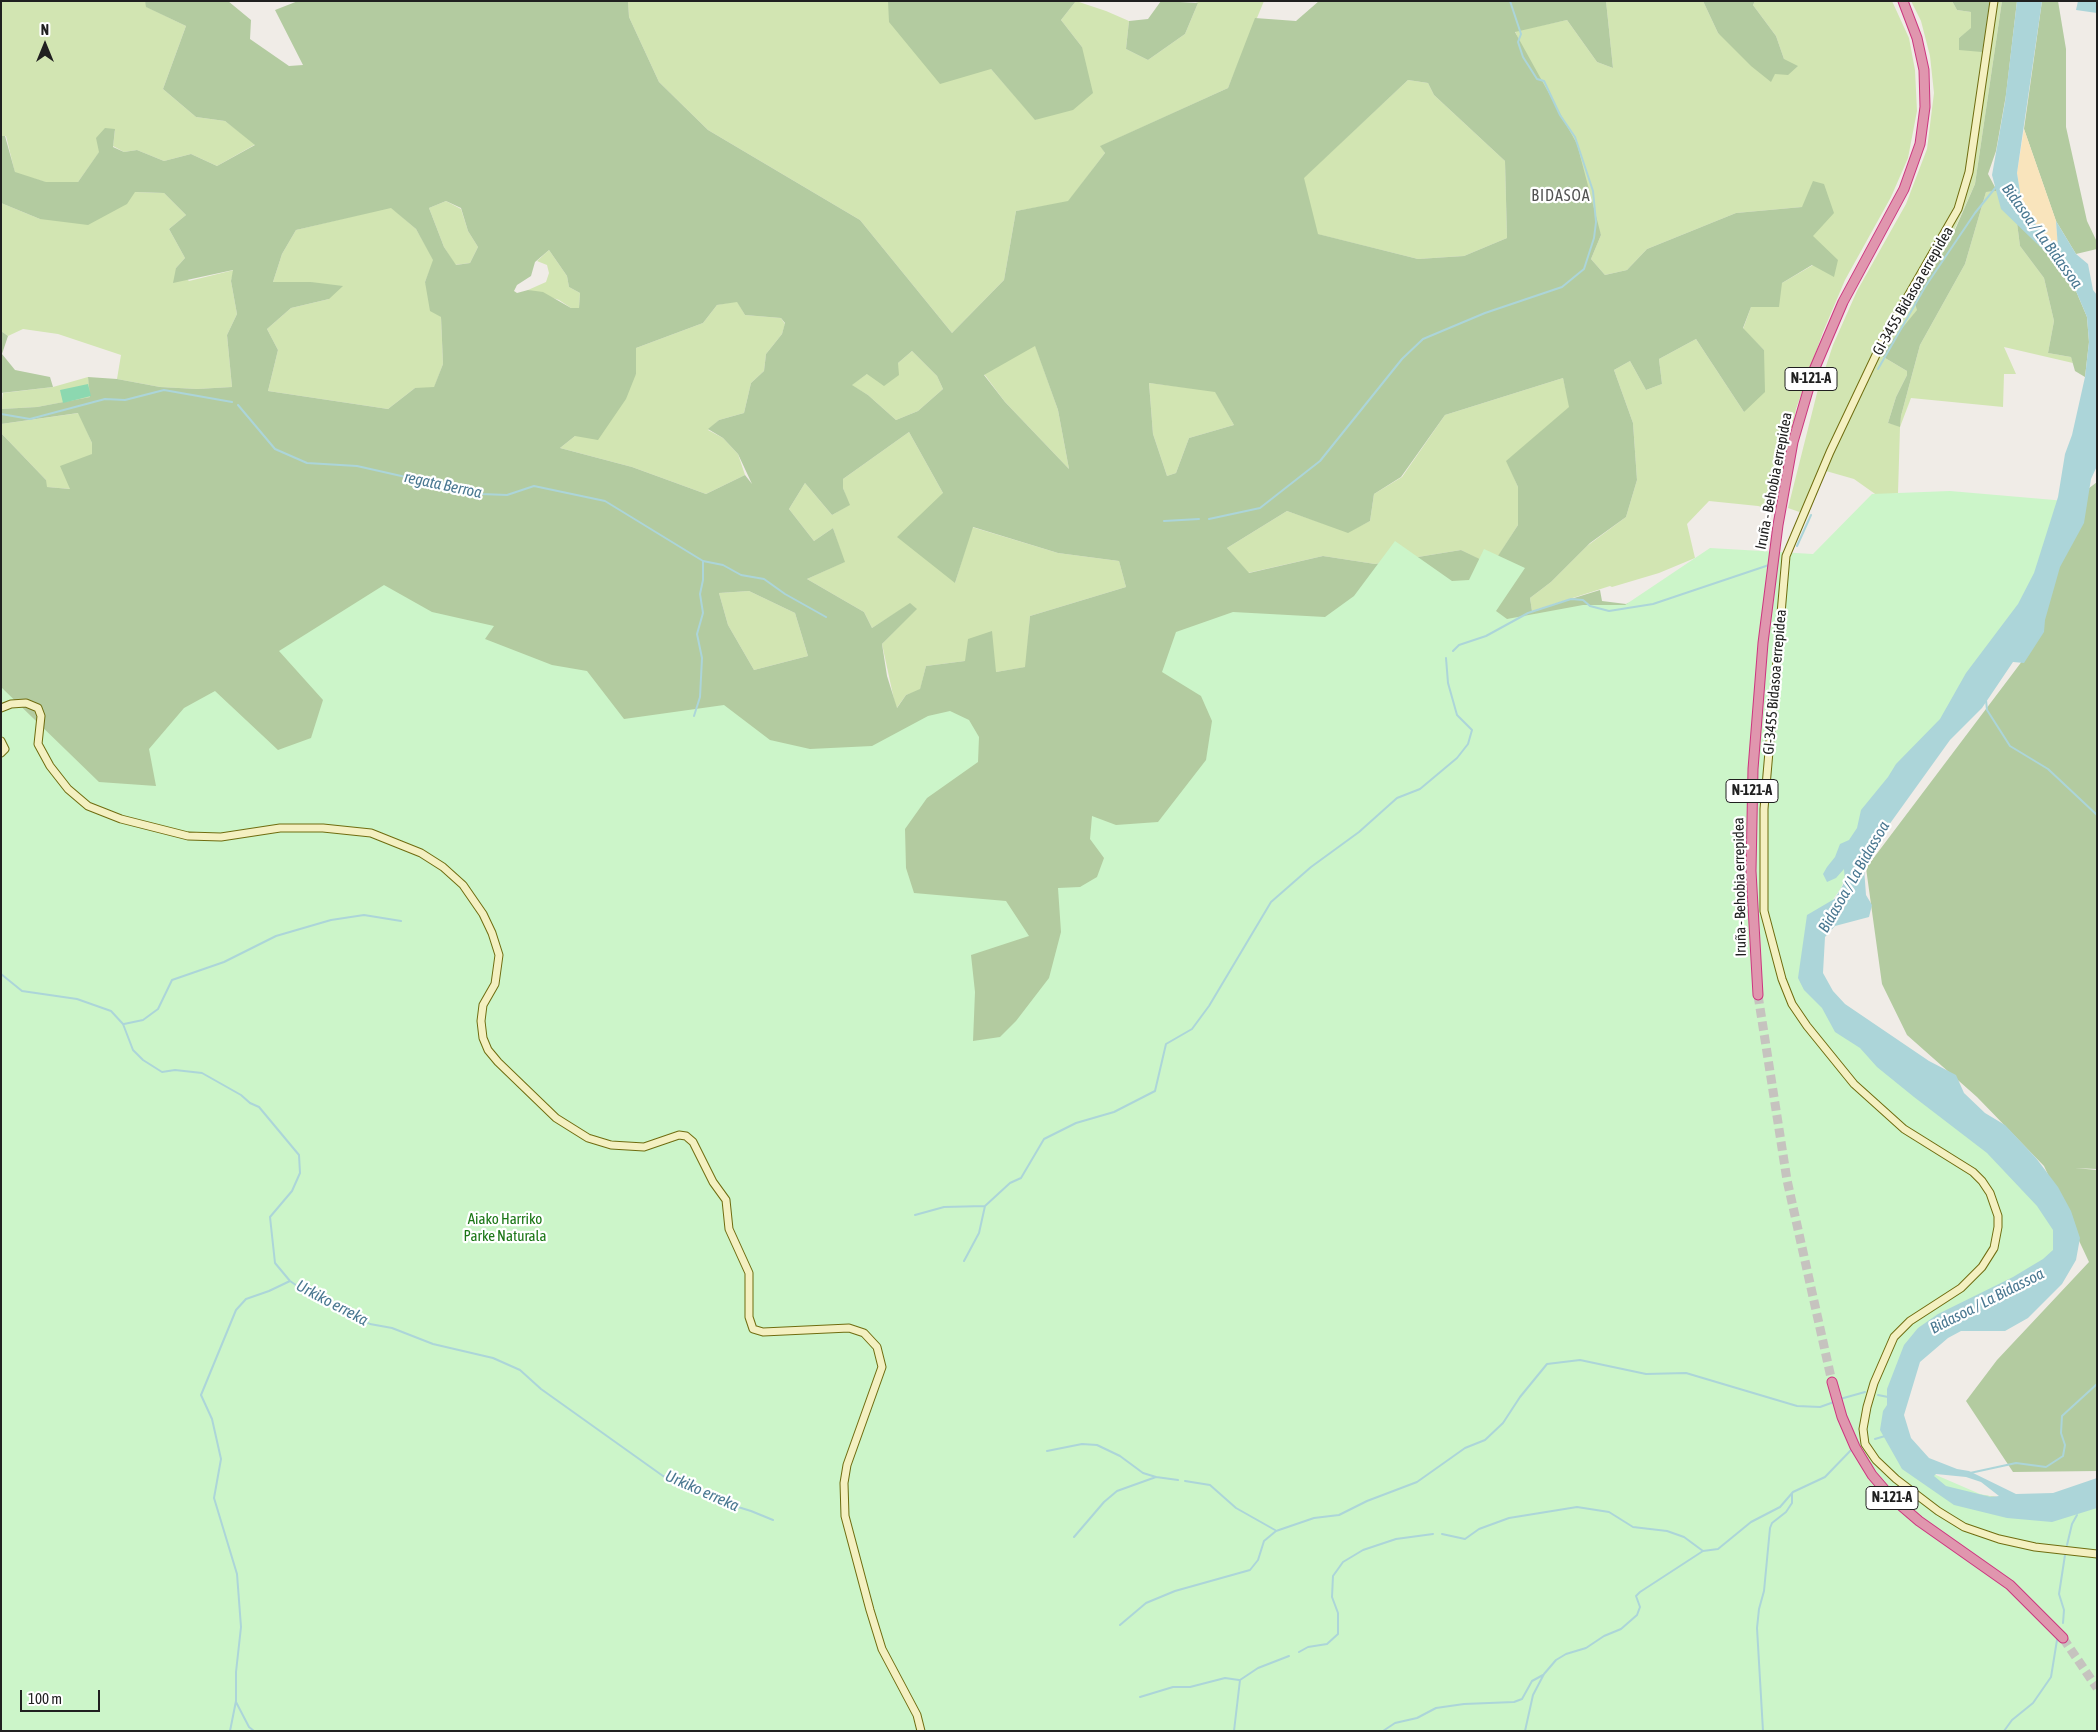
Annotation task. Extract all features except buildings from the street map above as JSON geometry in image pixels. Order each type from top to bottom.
[{"type":"highway","name":"Iruña - Behobia errepidea","points":[[1758,995],[1752,905],[1752,813],[1760,676],[1772,569],[1785,482],[1798,421],[1821,352],[1847,295],[1904,189],[1920,144],[1925,107],[1924,70],[1917,38],[1903,1]]},
{"type":"highway","name":"N-121-A","points":[[1832,1382],[1851,1440],[1879,1484],[1919,1521],[1990,1570],[2034,1607],[2063,1638]]},
{"type":"street","name":"GI-3455 Bidasoa errepidea","points":[[1994,1],[1970,172],[1958,209],[1885,336],[1830,452],[1786,556],[1764,809],[1764,911],[1782,979],[1792,1004],[1807,1026],[1854,1084],[1904,1129],[1972,1172],[1982,1181],[1990,1193],[1998,1216],[1994,1248],[1982,1267],[1961,1288],[1910,1321],[1894,1337],[1874,1383],[1867,1407],[1863,1429],[1865,1444],[1876,1460],[1896,1479],[1964,1527],[1999,1539],[2035,1547],[2097,1554]]},
{"type":"street","points":[[1,708],[11,704],[26,703],[38,708],[41,716],[38,744],[50,766],[68,789],[88,806],[121,819],[188,836],[221,837],[280,828],[323,828],[371,833],[421,853],[443,867],[464,885],[483,914],[499,955],[495,984],[483,1005],[481,1022],[483,1038],[488,1050],[498,1062],[556,1118],[588,1138],[611,1145],[644,1147],[679,1135],[686,1136],[693,1142],[713,1182],[726,1200],[729,1229],[749,1273],[749,1317],[752,1329],[763,1332],[849,1328],[864,1333],[877,1347],[882,1367],[847,1465],[844,1483],[845,1516],[882,1649],[917,1715],[921,1731]]},
{"type":"street","points":[[1,740],[5,749],[1,754]]},
{"type":"green space","points":[[1,1],[145,1],[147,7],[186,26],[163,89],[196,117],[225,121],[256,144],[217,166],[191,154],[164,161],[137,150],[124,152],[113,146],[115,130],[78,182],[45,182],[15,173],[6,136],[1,136]]},
{"type":"green space","name":"Aiako Harriko Parke Naturala","points":[[145,1],[228,1],[251,20],[250,39],[289,66],[303,65],[275,10],[298,1],[628,1],[629,17],[659,82],[708,130],[860,220],[952,333],[1004,280],[1016,211],[1068,201],[1105,153],[1100,146],[1228,88],[1255,18],[1296,21],[1319,1],[1606,1],[1613,68],[1597,62],[1567,20],[1515,32],[1577,144],[1601,235],[1591,259],[1605,275],[1627,270],[1647,249],[1736,213],[1802,207],[1813,181],[1824,184],[1834,213],[1813,236],[1838,260],[1834,277],[1812,265],[1782,283],[1779,307],[1751,307],[1743,328],[1764,350],[1765,392],[1744,412],[1696,339],[1659,359],[1662,384],[1646,390],[1630,361],[1614,370],[1633,423],[1637,480],[1626,517],[1590,543],[1551,582],[1530,598],[1532,611],[1600,590],[1602,601],[1626,604],[1640,598],[1866,1387],[1925,1487],[2097,1511],[2097,1731],[1,1586],[1,433],[46,480],[47,487],[70,489],[60,466],[92,454],[92,443],[78,413],[1,424],[1,409],[37,407],[90,397],[88,377],[117,379],[160,387],[197,389],[232,387],[227,335],[237,314],[231,281],[233,270],[173,283],[176,268],[185,258],[169,229],[186,215],[164,193],[135,192],[127,204],[88,225],[40,219],[1,203],[1,136],[5,136],[15,172],[46,182],[78,182],[99,152],[96,138],[105,128],[115,129],[113,147],[124,152],[137,150],[164,161],[191,154],[217,166],[255,145],[225,121],[196,117],[163,89],[186,26],[146,7]],"holes":[[[1408,80],[1428,83],[1434,95],[1505,161],[1507,238],[1464,256],[1418,259],[1318,234],[1304,178]],[[446,201],[461,208],[468,231],[478,247],[470,263],[456,265],[444,247],[429,208]],[[391,208],[416,229],[433,260],[425,282],[430,311],[441,317],[443,364],[434,387],[415,388],[388,409],[268,391],[278,350],[267,329],[291,308],[329,299],[343,286],[311,282],[273,282],[282,254],[296,230]],[[549,250],[567,276],[569,287],[580,293],[579,308],[571,308],[543,292],[528,290],[517,293],[514,291],[517,285],[531,276],[535,262]],[[737,302],[745,315],[781,318],[785,323],[782,334],[766,354],[764,371],[751,383],[744,413],[719,420],[708,429],[723,438],[738,454],[752,484],[745,475],[706,494],[632,467],[560,448],[575,436],[598,440],[626,399],[636,374],[636,348],[703,323],[717,305]],[[1035,346],[1058,410],[1069,469],[1005,402],[984,375]],[[912,351],[937,376],[943,389],[918,411],[896,420],[868,395],[852,385],[867,374],[884,386],[899,375],[898,363]],[[1563,378],[1569,407],[1506,461],[1518,487],[1518,525],[1492,565],[1461,550],[1375,564],[1323,556],[1249,573],[1227,548],[1287,511],[1348,533],[1370,521],[1374,494],[1401,477],[1445,415]],[[1149,383],[1215,392],[1234,425],[1189,438],[1176,473],[1167,476],[1153,434]],[[909,432],[943,493],[897,537],[955,583],[973,527],[1058,553],[1119,561],[1126,587],[1030,616],[1025,667],[996,672],[992,631],[968,639],[965,661],[926,666],[920,689],[906,695],[897,708],[887,676],[882,644],[917,609],[910,603],[872,628],[864,612],[807,579],[845,562],[833,528],[814,541],[789,509],[805,483],[832,515],[850,505],[843,488],[843,479]],[[749,591],[795,613],[808,656],[754,670],[728,625],[719,593]]]},
{"type":"green space","points":[[628,1],[888,1],[991,69],[1036,120],[1082,47],[1061,20],[1076,1],[1129,21],[1126,49],[1148,60],[1185,34],[1198,3],[1193,1],[1264,1],[1228,88],[1101,146],[1105,153],[1068,202],[1016,211],[1004,280],[952,333],[860,220],[708,130],[659,82],[629,17]]},
{"type":"green space","points":[[888,1],[1076,1],[1061,20],[1082,47],[1093,93],[1073,110],[1035,120],[991,69],[940,84],[889,22]]},
{"type":"green space","points":[[1161,1],[1198,3],[1185,34],[1148,60],[1126,49],[1129,21],[1148,19]]},
{"type":"green space","points":[[1606,1],[1703,1],[1718,33],[1775,74],[1784,59],[1776,36],[1753,5],[1755,1],[1892,1],[1909,38],[1915,70],[1917,111],[1908,158],[1891,197],[1845,280],[1823,332],[1796,409],[1780,490],[1773,510],[1758,506],[1709,501],[1687,524],[1695,558],[1659,573],[1610,586],[1532,611],[1530,598],[1551,582],[1587,546],[1626,517],[1637,480],[1633,423],[1614,370],[1630,361],[1646,390],[1662,384],[1659,359],[1696,339],[1744,412],[1764,350],[1743,329],[1751,307],[1782,283],[1813,265],[1813,236],[1802,207],[1736,213],[1647,249],[1627,270],[1605,275],[1591,259],[1601,235],[1515,31],[1567,20],[1597,62],[1613,68]]},
{"type":"green space","points":[[1703,1],[1755,1],[1753,5],[1776,36],[1784,59],[1798,66],[1788,75],[1775,74],[1771,82],[1751,66],[1718,33]]},
{"type":"green space","points":[[1911,1],[1952,1],[1957,10],[1971,12],[1971,29],[1959,38],[1982,52],[1992,1],[2002,1],[1975,184],[1918,310],[1880,355],[1907,371],[1888,423],[1900,426],[1920,345],[1965,264],[1986,192],[1997,191],[2017,223],[2020,246],[2044,278],[2054,321],[2048,353],[2071,357],[2073,363],[2004,347],[2016,374],[2004,374],[2003,407],[1911,398],[1900,427],[1898,493],[1878,496],[1854,479],[1826,471],[1808,515],[1788,508],[1817,393],[1833,345],[1857,291],[1906,204],[1927,149],[1934,93],[1930,56],[1921,21]]},
{"type":"green space","points":[[1952,1],[1992,1],[1982,52],[1959,50],[1959,38],[1971,28],[1971,12],[1957,10]]},
{"type":"green space","points":[[2002,1],[2017,1],[2006,95],[1996,151],[1988,174],[1997,191],[1986,192],[1965,264],[1920,345],[1901,416],[1900,427],[1888,423],[1907,371],[1880,355],[1917,310],[1914,300],[1950,241],[1975,184]]},
{"type":"green space","points":[[2042,1],[2058,1],[2066,49],[2066,127],[2087,221],[2097,242],[2097,249],[2076,254],[2056,221],[2024,129]]},
{"type":"green space","points":[[1408,80],[1428,83],[1434,95],[1505,161],[1507,238],[1464,256],[1418,259],[1317,234],[1303,178]]},
{"type":"green space","points":[[134,192],[164,193],[186,215],[169,229],[185,258],[176,268],[189,281],[234,270],[231,281],[237,314],[227,335],[232,387],[197,389],[160,387],[117,379],[121,355],[58,334],[23,329],[8,336],[1,331],[1,203],[40,219]]},
{"type":"green space","points":[[446,201],[461,209],[468,231],[478,247],[470,263],[455,265],[444,247],[429,208]]},
{"type":"green space","points":[[391,207],[416,229],[434,260],[425,282],[441,317],[443,364],[434,388],[415,388],[388,409],[268,391],[278,350],[267,329],[291,308],[329,299],[311,282],[273,282],[282,254],[296,230]]},
{"type":"green space","points":[[2017,223],[2043,248],[2076,291],[2087,317],[2089,342],[2085,377],[2075,371],[2071,357],[2048,353],[2054,321],[2044,278],[2020,246]]},
{"type":"green space","points":[[549,250],[567,276],[569,287],[580,293],[579,308],[571,308],[559,300],[528,290],[546,282],[549,273],[547,265],[537,261]]},
{"type":"green space","points":[[737,301],[745,315],[781,318],[785,324],[782,334],[766,354],[764,371],[751,383],[744,413],[719,420],[708,430],[723,438],[738,454],[745,475],[706,494],[632,467],[560,448],[575,436],[636,374],[636,348],[703,323],[717,305]]},
{"type":"green space","points":[[1,331],[8,336],[2,354],[15,370],[50,377],[53,387],[1,393]]},
{"type":"green space","points":[[1035,345],[1058,410],[1069,469],[1005,402],[984,374]]},
{"type":"green space","points":[[912,351],[937,376],[943,389],[918,411],[896,420],[868,395],[851,385],[867,374],[898,363]]},
{"type":"green space","points":[[88,377],[91,397],[37,407],[1,409],[3,393],[53,387]]},
{"type":"green space","points":[[1563,378],[1570,407],[1507,461],[1518,487],[1518,525],[1492,566],[1461,550],[1375,564],[1323,556],[1248,573],[1227,548],[1287,511],[1348,532],[1370,521],[1374,494],[1402,477],[1445,415]]},
{"type":"green space","points":[[1149,383],[1215,391],[1234,425],[1189,438],[1176,473],[1167,476],[1153,434]]},
{"type":"green space","points":[[88,384],[91,396],[63,403],[60,390]]},
{"type":"green space","points":[[79,413],[92,443],[92,454],[71,489],[46,487],[46,480],[1,433],[1,424]]},
{"type":"green space","points":[[909,432],[943,493],[955,583],[972,527],[1058,553],[1119,561],[1126,587],[1030,616],[1026,667],[996,672],[965,661],[926,666],[920,690],[906,695],[896,709],[882,644],[916,609],[910,604],[872,628],[864,612],[807,579],[844,562],[833,528],[814,541],[789,509],[805,483],[832,515],[849,505],[843,488],[843,479]]},
{"type":"green space","points":[[2097,482],[2097,1169],[2075,1168],[2097,1170],[2097,1471],[2013,1472],[1966,1401],[1997,1360],[2089,1262],[2044,1166],[1977,1097],[1907,1035],[1882,984],[1866,868],[2035,644],[2055,572],[2088,489]]},
{"type":"green space","name":"Aiako Harriko Parke Naturala","points":[[1950,491],[2066,501],[2060,548],[1853,855],[1841,888],[1813,928],[1815,985],[1998,1141],[2067,1243],[1928,1341],[1899,1406],[1911,1452],[1936,1475],[1980,1494],[2036,1506],[2097,1493],[2097,1731],[1,1731],[1,687],[99,782],[156,786],[149,749],[184,708],[215,691],[278,750],[311,738],[323,700],[279,651],[384,585],[432,612],[494,626],[485,639],[552,665],[587,671],[624,719],[724,705],[770,740],[810,749],[872,746],[928,716],[950,711],[969,720],[979,737],[978,762],[927,798],[905,829],[906,868],[914,893],[1006,901],[1029,936],[971,955],[975,992],[973,1041],[1000,1037],[1016,1021],[1049,978],[1061,932],[1058,888],[1080,887],[1097,877],[1104,858],[1090,839],[1092,816],[1116,825],[1158,822],[1206,760],[1212,721],[1201,696],[1162,672],[1176,632],[1233,612],[1325,617],[1354,596],[1395,541],[1452,581],[1469,580],[1484,549],[1525,568],[1496,611],[1507,619],[1583,605],[1625,605],[1710,548],[1813,554],[1872,494]]},
{"type":"green space","points":[[749,591],[795,613],[808,656],[754,670],[728,625],[719,593]]},
{"type":"sand","points":[[2024,129],[2056,221],[2058,248],[2064,256],[2061,258],[2029,215],[2021,198],[2017,173]]},
{"type":"water","points":[[2017,1],[2042,1],[2017,173],[2021,198],[2029,215],[2061,258],[2063,256],[2058,248],[2056,221],[2076,254],[2088,264],[2093,290],[2097,295],[2097,466],[2091,479],[2084,523],[2060,567],[2045,620],[2044,632],[2024,663],[2013,662],[1982,708],[1950,740],[1881,836],[1864,868],[1866,895],[1872,905],[1869,917],[1835,926],[1825,937],[1823,973],[1833,991],[1845,1004],[1929,1061],[1956,1075],[1964,1093],[1985,1113],[2005,1125],[2036,1158],[2058,1187],[2071,1211],[2080,1238],[2076,1260],[2062,1284],[2028,1318],[2005,1331],[1961,1331],[1948,1338],[1920,1362],[1904,1415],[1911,1438],[1929,1458],[1957,1469],[1969,1471],[2016,1494],[2053,1493],[2097,1478],[2097,1508],[2052,1522],[2007,1518],[1954,1505],[1902,1469],[1880,1430],[1883,1411],[1887,1405],[1887,1389],[1904,1345],[1918,1328],[1938,1314],[2013,1277],[2043,1259],[2053,1250],[2053,1230],[2037,1206],[1987,1153],[1877,1067],[1860,1048],[1835,1032],[1822,1008],[1804,990],[1798,978],[1807,915],[1836,898],[1845,881],[1844,869],[1836,878],[1827,882],[1823,874],[1835,857],[1840,844],[1849,840],[1857,828],[1861,810],[1888,777],[1896,764],[1940,719],[1966,673],[2018,604],[2034,573],[2058,497],[2065,454],[2072,435],[2085,377],[2089,342],[2087,317],[2076,291],[2060,266],[2001,209],[1992,175],[2005,102]],"holes":[[[1845,901],[1845,906],[1840,915],[1828,919],[1823,913]],[[1936,1474],[1966,1477],[1981,1482],[1999,1496],[1991,1497],[1946,1486],[1934,1476]]]},
{"type":"water","points":[[2078,1],[2097,2],[2097,13],[2076,10]]},
{"type":"waterway","points":[[1209,519],[1260,508],[1320,461],[1402,359],[1423,339],[1485,313],[1562,287],[1584,269],[1594,238],[1596,222],[1593,191],[1575,137],[1560,115],[1544,81],[1537,79],[1523,57],[1518,42],[1521,34],[1510,1]]},
{"type":"waterway","points":[[1878,369],[1925,287],[1975,213],[1996,187]]},
{"type":"waterway","name":"regata Berroa","points":[[1,414],[30,419],[105,399],[125,400],[164,390],[232,402]]},
{"type":"waterway","name":"regata Berroa","points":[[238,405],[275,449],[307,463],[357,466],[481,494],[507,495],[534,486],[605,501],[703,561],[703,580],[700,594],[703,613],[697,634],[702,658],[700,697],[694,716]]},
{"type":"waterway","points":[[1797,546],[1811,515]]},
{"type":"waterway","points":[[1164,521],[1199,519]]},
{"type":"waterway","points":[[703,561],[723,565],[741,575],[764,579],[785,594],[826,617]]},
{"type":"waterway","points":[[1453,651],[1459,645],[1486,636],[1528,613],[1571,599],[1583,600],[1590,606],[1609,611],[1653,604],[1769,565]]},
{"type":"waterway","points":[[915,1215],[944,1207],[985,1206],[1010,1183],[1021,1178],[1044,1139],[1076,1123],[1114,1112],[1155,1091],[1166,1044],[1192,1029],[1209,1006],[1271,902],[1311,867],[1359,832],[1397,798],[1420,789],[1457,758],[1468,744],[1472,730],[1457,715],[1448,683],[1446,658]]},
{"type":"waterway","points":[[1986,700],[1987,710],[2010,746],[2048,769],[2097,815]]},
{"type":"waterway","name":"Bidasoa / La Bidassoa","points":[[1822,930],[1844,893]]},
{"type":"waterway","points":[[124,1024],[143,1020],[158,1009],[172,980],[224,962],[276,936],[331,920],[364,915],[401,921]]},
{"type":"waterway","name":"Urkiko erreka","points":[[1,974],[22,991],[77,999],[111,1011],[123,1024],[133,1050],[143,1060],[162,1072],[175,1070],[202,1073],[259,1107],[299,1155],[300,1173],[292,1191],[270,1217],[275,1263],[290,1281],[309,1294],[335,1304],[370,1324],[392,1328],[433,1344],[493,1358],[520,1370],[541,1389],[663,1476],[725,1503],[773,1520]]},
{"type":"waterway","points":[[964,1261],[979,1233],[985,1206]]},
{"type":"waterway","points":[[230,1731],[236,1701],[236,1672],[241,1627],[237,1574],[214,1498],[221,1459],[212,1419],[201,1395],[236,1310],[246,1299],[290,1281]]},
{"type":"waterway","points":[[1120,1625],[1146,1603],[1175,1591],[1250,1570],[1258,1560],[1264,1541],[1276,1531],[1314,1518],[1339,1515],[1367,1501],[1417,1482],[1465,1448],[1485,1440],[1503,1423],[1520,1397],[1547,1364],[1580,1360],[1646,1374],[1686,1373],[1797,1406],[1820,1407],[1834,1402]]},
{"type":"waterway","points":[[1970,1473],[2016,1463],[2046,1467],[2063,1456],[2065,1445],[2061,1433],[2062,1416],[2097,1384]]},
{"type":"waterway","points":[[1840,1399],[1865,1392]]},
{"type":"waterway","points":[[1878,1395],[1888,1397]]},
{"type":"waterway","points":[[1875,1439],[1885,1436]]},
{"type":"waterway","points":[[1047,1451],[1082,1444],[1097,1445],[1120,1456],[1143,1473],[1156,1477]]},
{"type":"waterway","points":[[1442,1534],[1465,1539],[1479,1529],[1509,1518],[1577,1507],[1609,1512],[1633,1527],[1667,1531],[1684,1537],[1703,1551],[1718,1549],[1751,1522],[1780,1507],[1793,1492],[1825,1477],[1853,1448]]},
{"type":"waterway","points":[[1074,1537],[1104,1502],[1117,1491],[1156,1477],[1178,1480]]},
{"type":"waterway","points":[[1185,1481],[1210,1485],[1236,1508],[1275,1530]]},
{"type":"waterway","points":[[1763,1731],[1757,1628],[1759,1609],[1764,1591],[1770,1528],[1772,1523],[1786,1512],[1792,1503],[1792,1493]]},
{"type":"waterway","points":[[2067,1545],[2072,1524],[2077,1515]]},
{"type":"waterway","points":[[1299,1652],[1308,1647],[1327,1644],[1338,1634],[1338,1613],[1332,1597],[1333,1576],[1343,1562],[1363,1550],[1396,1539],[1433,1534]]},
{"type":"waterway","points":[[1525,1731],[1533,1695],[1544,1674],[1556,1660],[1566,1654],[1586,1648],[1604,1636],[1621,1629],[1637,1615],[1640,1607],[1636,1596],[1640,1592],[1703,1551]]},
{"type":"waterway","points":[[2063,1623],[2064,1610],[2059,1594],[2065,1555]]},
{"type":"waterway","points":[[2004,1731],[2012,1720],[2033,1703],[2051,1677],[2057,1640]]},
{"type":"waterway","points":[[1234,1731],[1240,1680],[1258,1668],[1289,1656]]},
{"type":"waterway","points":[[1383,1731],[1395,1723],[1417,1718],[1436,1708],[1464,1704],[1514,1702],[1522,1699],[1532,1681],[1543,1675]]},
{"type":"waterway","points":[[1140,1697],[1173,1687],[1190,1687],[1225,1678],[1239,1680]]},
{"type":"waterway","points":[[236,1702],[249,1727],[254,1731]]},
{"type":"tunnel","points":[[1758,995],[1787,1180],[1832,1382]]},
{"type":"tunnel","points":[[2063,1638],[2097,1688]]},
{"type":"district","name":"BIDASOA","points":[[1561,196]]}]
